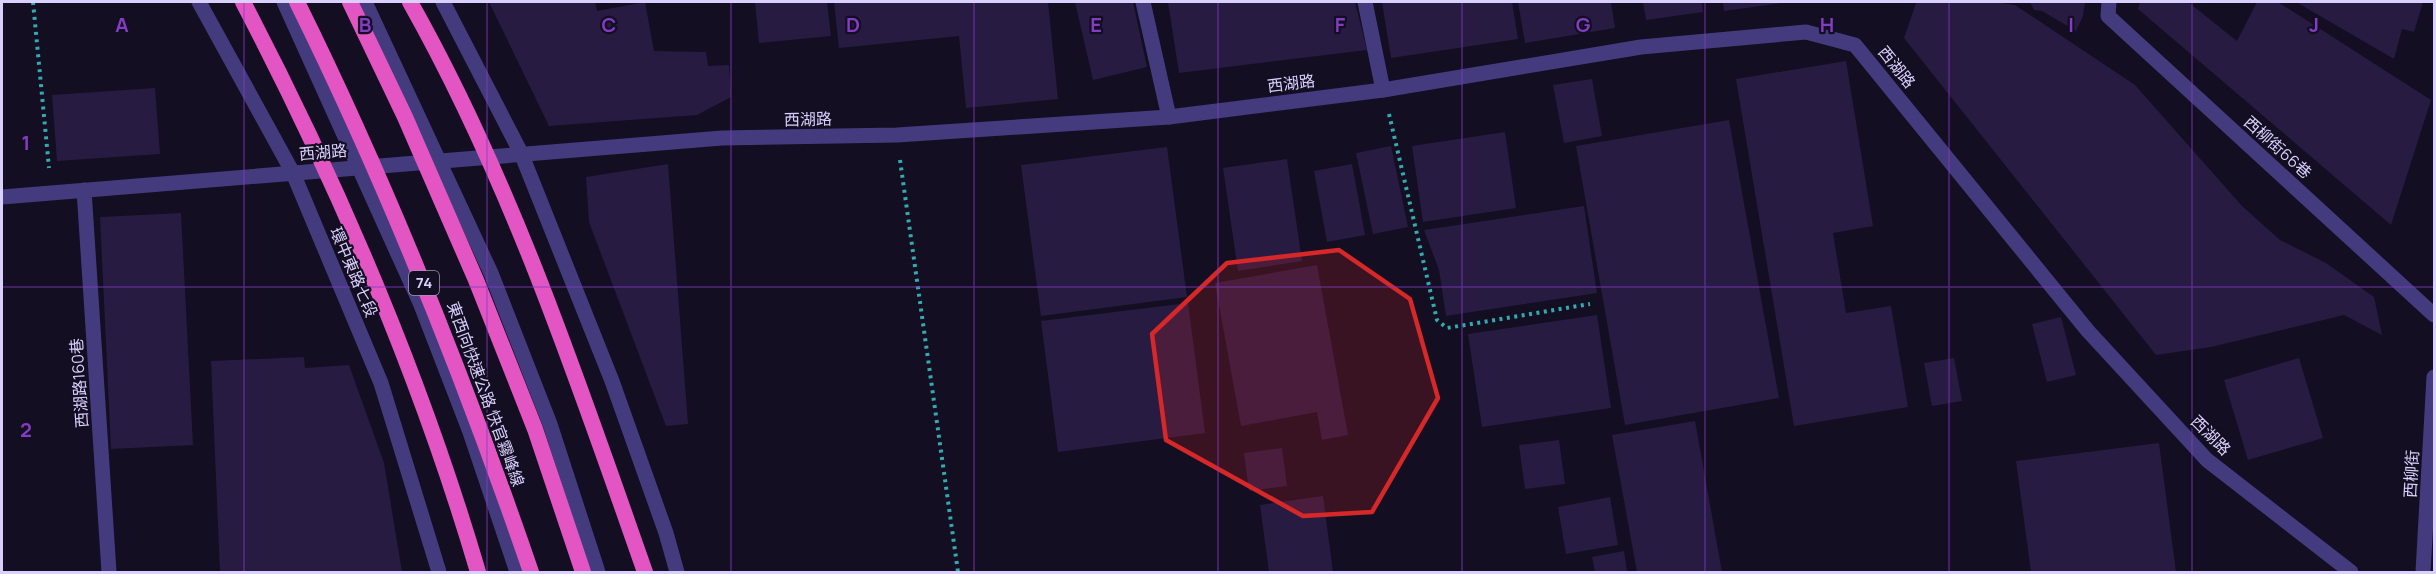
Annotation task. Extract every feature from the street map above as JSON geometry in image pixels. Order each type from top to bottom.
[{"type":"highway","points":[[243,2],[400,339],[452,482],[478,573]]},
{"type":"highway","name":"東西向快速公路 快官霧峰線","points":[[297,2],[345,98],[433,302],[531,573]]},
{"type":"highway","name":"東西向快速公路 快官霧峰線","points":[[350,2],[405,117],[480,291],[535,429],[583,573]]},
{"type":"highway","points":[[410,2],[434,44],[495,169],[595,431],[645,573]]},
{"type":"street","name":"環中東路七段","points":[[199,2],[293,173],[381,383],[439,573]]},
{"type":"street","points":[[284,2],[360,167],[437,348],[470,432],[517,573]]},
{"type":"street","points":[[365,2],[491,273],[550,424],[598,573]]},
{"type":"street","points":[[443,2],[521,153],[612,381],[666,533],[676,573]]},
{"type":"street","points":[[1143,2],[1169,117]]},
{"type":"street","points":[[1365,2],[1383,90]]},
{"type":"street","name":"西柳街66巷","points":[[2109,2],[2108,16],[2434,315]]},
{"type":"street","name":"西湖路","points":[[2,197],[722,138],[897,135],[1169,117],[1383,90],[1641,47],[1806,33],[1856,45],[2088,331],[2207,460],[2347,572]]},
{"type":"street","name":"西湖路160巷","points":[[84,190],[109,573]]},
{"type":"street","name":"西柳街","points":[[2423,573],[2434,377]]},
{"type":"path","points":[[33,2],[51,192]]},
{"type":"path","points":[[1383,90],[1437,320],[1447,328],[1590,304]]},
{"type":"path","points":[[897,135],[958,573]]},
{"type":"highlighted area","points":[[1339,250],[1410,299],[1438,398],[1372,512],[1303,516],[1166,440],[1152,334],[1227,263]]},
{"type":"building","points":[[489,2],[595,2],[597,11],[645,2],[654,51],[706,52],[708,66],[729,65],[731,97],[697,115],[549,126]]},
{"type":"building","points":[[755,2],[827,2],[831,36],[759,43]]},
{"type":"building","points":[[834,2],[1048,2],[1058,99],[966,108],[959,36],[839,48]]},
{"type":"building","points":[[1075,2],[1133,2],[1147,67],[1093,80]]},
{"type":"building","points":[[1168,2],[1355,2],[1367,50],[1179,73]]},
{"type":"building","points":[[1382,2],[1512,2],[1518,39],[1391,58]]},
{"type":"building","points":[[1518,2],[1611,2],[1615,28],[1525,43]]},
{"type":"building","points":[[1643,2],[1702,2],[1703,12],[1646,20]]},
{"type":"building","points":[[1723,2],[1781,2],[1781,3],[1724,11]]},
{"type":"building","points":[[1995,2],[2015,5],[2135,85],[2242,206],[2280,240],[2326,263],[2374,297],[2382,335],[2344,315],[2211,347],[2156,355],[1904,38],[1916,3]]},
{"type":"building","points":[[2030,2],[2085,2],[2083,16],[2076,31],[2042,11],[2034,10]]},
{"type":"building","points":[[2140,2],[2188,2],[2237,41],[2257,2],[2278,2],[2431,100],[2391,225],[2138,9]]},
{"type":"building","points":[[2296,2],[2423,2],[2414,32],[2402,29],[2394,59]]},
{"type":"building","points":[[1846,61],[1873,226],[1833,233],[1846,313],[1891,306],[1908,407],[1794,426],[1736,79]]},
{"type":"building","points":[[1592,79],[1602,136],[1564,143],[1553,85]]},
{"type":"building","points":[[155,88],[160,154],[57,161],[52,95]]},
{"type":"building","points":[[1729,120],[1779,398],[1625,425],[1576,146]]},
{"type":"building","points":[[1505,132],[1516,208],[1423,222],[1412,146]]},
{"type":"building","points":[[1391,146],[1408,227],[1373,234],[1356,153]]},
{"type":"building","points":[[1167,147],[1187,297],[1041,316],[1021,165]]},
{"type":"building","points":[[1287,159],[1302,261],[1238,271],[1223,168]]},
{"type":"building","points":[[668,164],[688,424],[666,426],[589,222],[586,177]]},
{"type":"building","points":[[1352,164],[1365,235],[1327,242],[1314,171]]},
{"type":"building","points":[[1584,206],[1597,293],[1446,316],[1439,270],[1424,230]]},
{"type":"building","points":[[181,213],[193,445],[111,449],[100,217]]},
{"type":"building","points":[[1317,265],[1348,435],[1322,440],[1317,412],[1241,426],[1215,283]]},
{"type":"building","points":[[1188,303],[1205,433],[1058,452],[1041,321]]},
{"type":"building","points":[[1597,315],[1611,408],[1482,427],[1468,334]]},
{"type":"building","points":[[2061,317],[2076,375],[2047,382],[2032,324]]},
{"type":"building","points":[[304,357],[305,368],[349,365],[384,463],[402,572],[220,572],[211,361]]},
{"type":"building","points":[[1954,358],[1962,401],[1932,406],[1924,363]]},
{"type":"building","points":[[2299,358],[2323,438],[2248,460],[2224,380]]},
{"type":"building","points":[[1695,421],[1722,572],[1637,572],[1612,435]]},
{"type":"building","points":[[1559,440],[1565,484],[1525,489],[1519,445]]},
{"type":"building","points":[[2159,443],[2176,572],[2031,572],[2016,461]]},
{"type":"building","points":[[1282,448],[1287,486],[1249,491],[1244,453]]},
{"type":"building","points":[[1323,496],[1333,572],[1269,572],[1260,505]]},
{"type":"building","points":[[1610,497],[1618,545],[1566,554],[1558,507]]},
{"type":"building","points":[[1624,551],[1627,572],[1595,572],[1592,557]]}]
